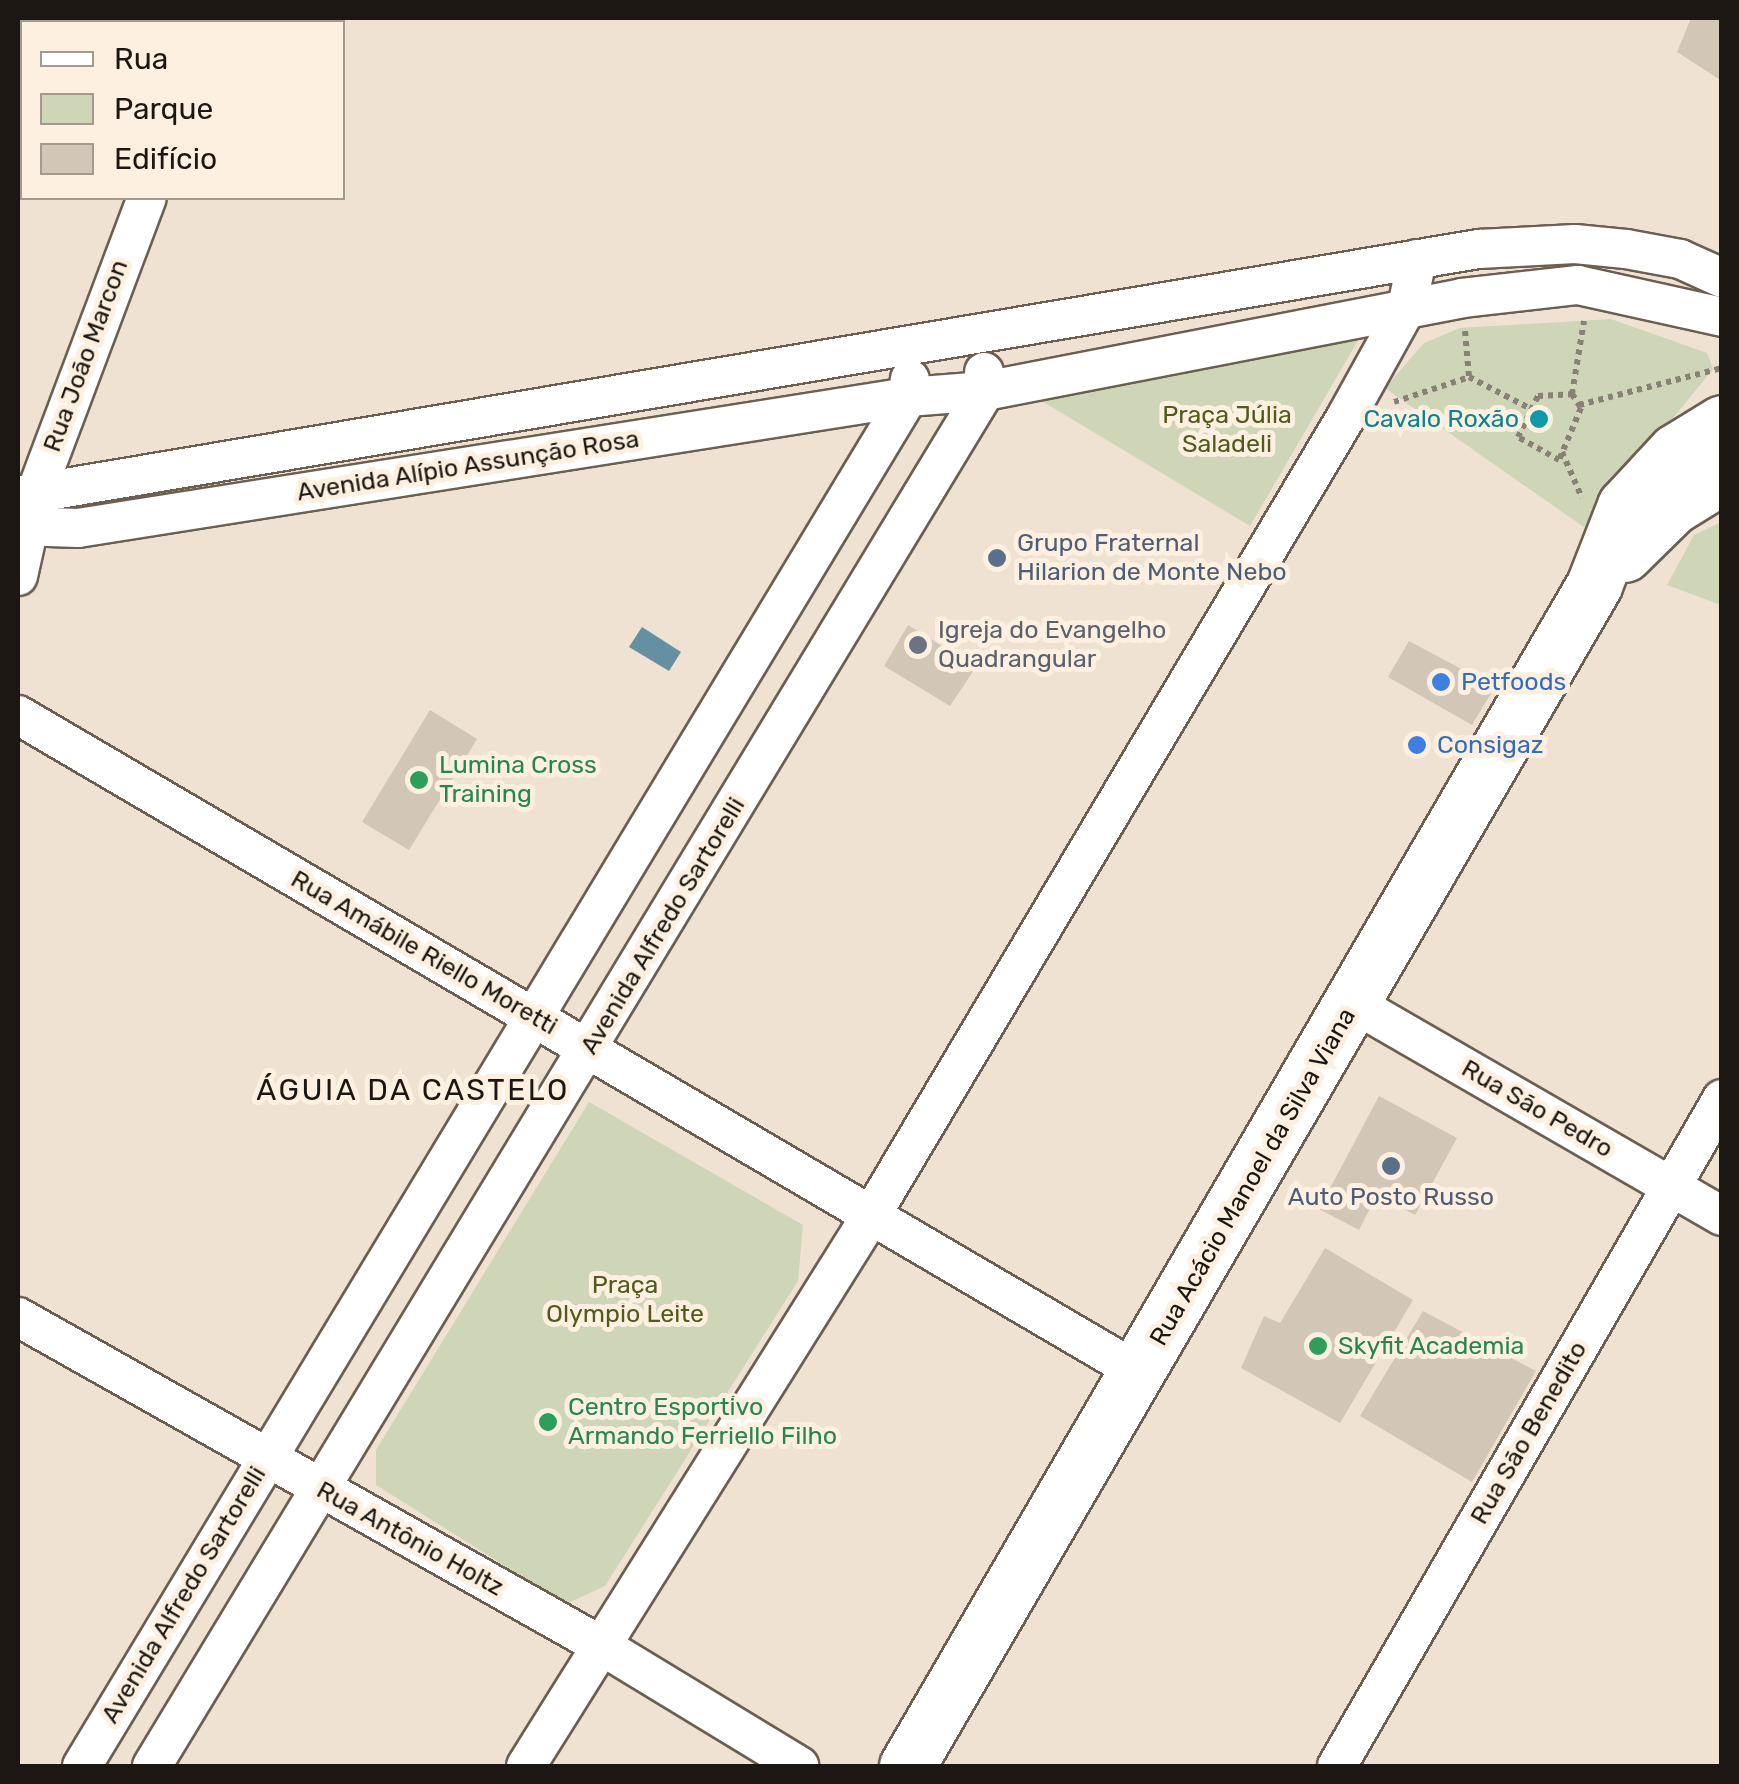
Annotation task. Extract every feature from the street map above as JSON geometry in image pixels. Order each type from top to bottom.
[{"type":"main road","points":[[1698,464],[1722,390]]},
{"type":"main road","name":"Rua Acácio Manoel da Silva Viana","points":[[907,1766],[1140,1373],[1594,585],[1672,506],[1722,423]]},
{"type":"street","name":"Rua João Marcon","points":[[18,576],[25,511],[146,200]]},
{"type":"street","name":"Avenida Alípio Assunção Rosa","points":[[25,511],[915,345],[1417,259],[1574,244],[1680,259],[1722,278]]},
{"type":"street","points":[[526,1766],[872,1214],[1346,417],[1407,307],[1417,259]]},
{"type":"street","name":"Avenida Alípio Assunção Rosa","points":[[25,511],[78,528],[908,397],[985,390],[1462,298],[1590,288],[1722,317]]},
{"type":"street","points":[[982,336],[985,390]]},
{"type":"street","points":[[908,397],[915,345]]},
{"type":"street","name":"Avenida Alfredo Sartorelli","points":[[152,1766],[985,390]]},
{"type":"street","name":"Avenida Alfredo Sartorelli","points":[[82,1766],[908,397]]},
{"type":"street","name":"Rua Amábile Riello Moretti","points":[[18,715],[1140,1373]]},
{"type":"street","name":"Rua São Pedro","points":[[1353,1003],[1722,1216]]},
{"type":"street","name":"Rua São Benedito","points":[[1337,1766],[1722,1099]]},
{"type":"street","name":"Rua Antônio Holtz","points":[[18,1317],[264,1460],[602,1646],[798,1766]]},
{"type":"path","points":[[1579,405],[1572,394],[1590,288]]},
{"type":"path","points":[[1462,298],[1469,377]]},
{"type":"path","points":[[1579,405],[1722,368]]},
{"type":"path","points":[[1346,417],[1469,377],[1529,408]]},
{"type":"path","points":[[1572,394],[1538,396],[1518,437],[1559,460],[1579,405]]},
{"type":"green space","points":[[1611,319],[1707,353],[1713,369],[1656,439],[1598,537],[1385,388],[1424,343],[1460,328]]},
{"type":"green space","name":"Praça Júlia Saladeli","points":[[1360,337],[1250,526],[1035,397]]},
{"type":"green space","points":[[1721,522],[1721,605],[1667,585],[1694,535]]},
{"type":"green space","name":"Praça Olympio Leite","points":[[589,1102],[803,1225],[798,1281],[605,1586],[566,1604],[376,1485],[376,1450]]},
{"type":"water","points":[[642,627],[681,652],[669,671],[629,647]]},
{"type":"building","points":[[1691,18],[1722,18],[1722,81],[1677,52]]},
{"type":"building","name":"Igreja do Evangelho Quadrangular","points":[[908,625],[976,667],[950,706],[884,666]]},
{"type":"building","name":"Petfoods","points":[[1409,641],[1495,687],[1472,725],[1388,677]]},
{"type":"building","name":"Lumina Cross Training","points":[[430,710],[477,739],[409,850],[362,822]]},
{"type":"building","name":"Auto Posto Russo","points":[[1379,1096],[1457,1138],[1415,1215],[1377,1195],[1359,1230],[1319,1209]]},
{"type":"building","name":"Skyfit Academia","points":[[1325,1248],[1413,1300],[1340,1423],[1241,1368],[1264,1316],[1280,1323]]},
{"type":"building","points":[[1423,1311],[1536,1371],[1472,1482],[1360,1416]]},
{"type":"place","name":"Cavalo Roxão","points":[[1539,419]]},
{"type":"place","name":"Grupo Fraternal Hilarion de Monte Nebo","points":[[997,558]]},
{"type":"place","name":"Igreja do Evangelho Quadrangular","points":[[918,645]]},
{"type":"place","name":"Petfoods","points":[[1441,682]]},
{"type":"place","name":"Consigaz","points":[[1417,745]]},
{"type":"place","name":"Lumina Cross Training","points":[[419,780]]},
{"type":"place","name":"Auto Posto Russo","points":[[1391,1166]]},
{"type":"place","name":"Skyfit Academia","points":[[1318,1346]]},
{"type":"place","name":"Centro Esportivo Armando Ferriello Filho","points":[[548,1422]]},
{"type":"district","name":"ÁGUIA DA CASTELO","points":[[413,1090]]}]
